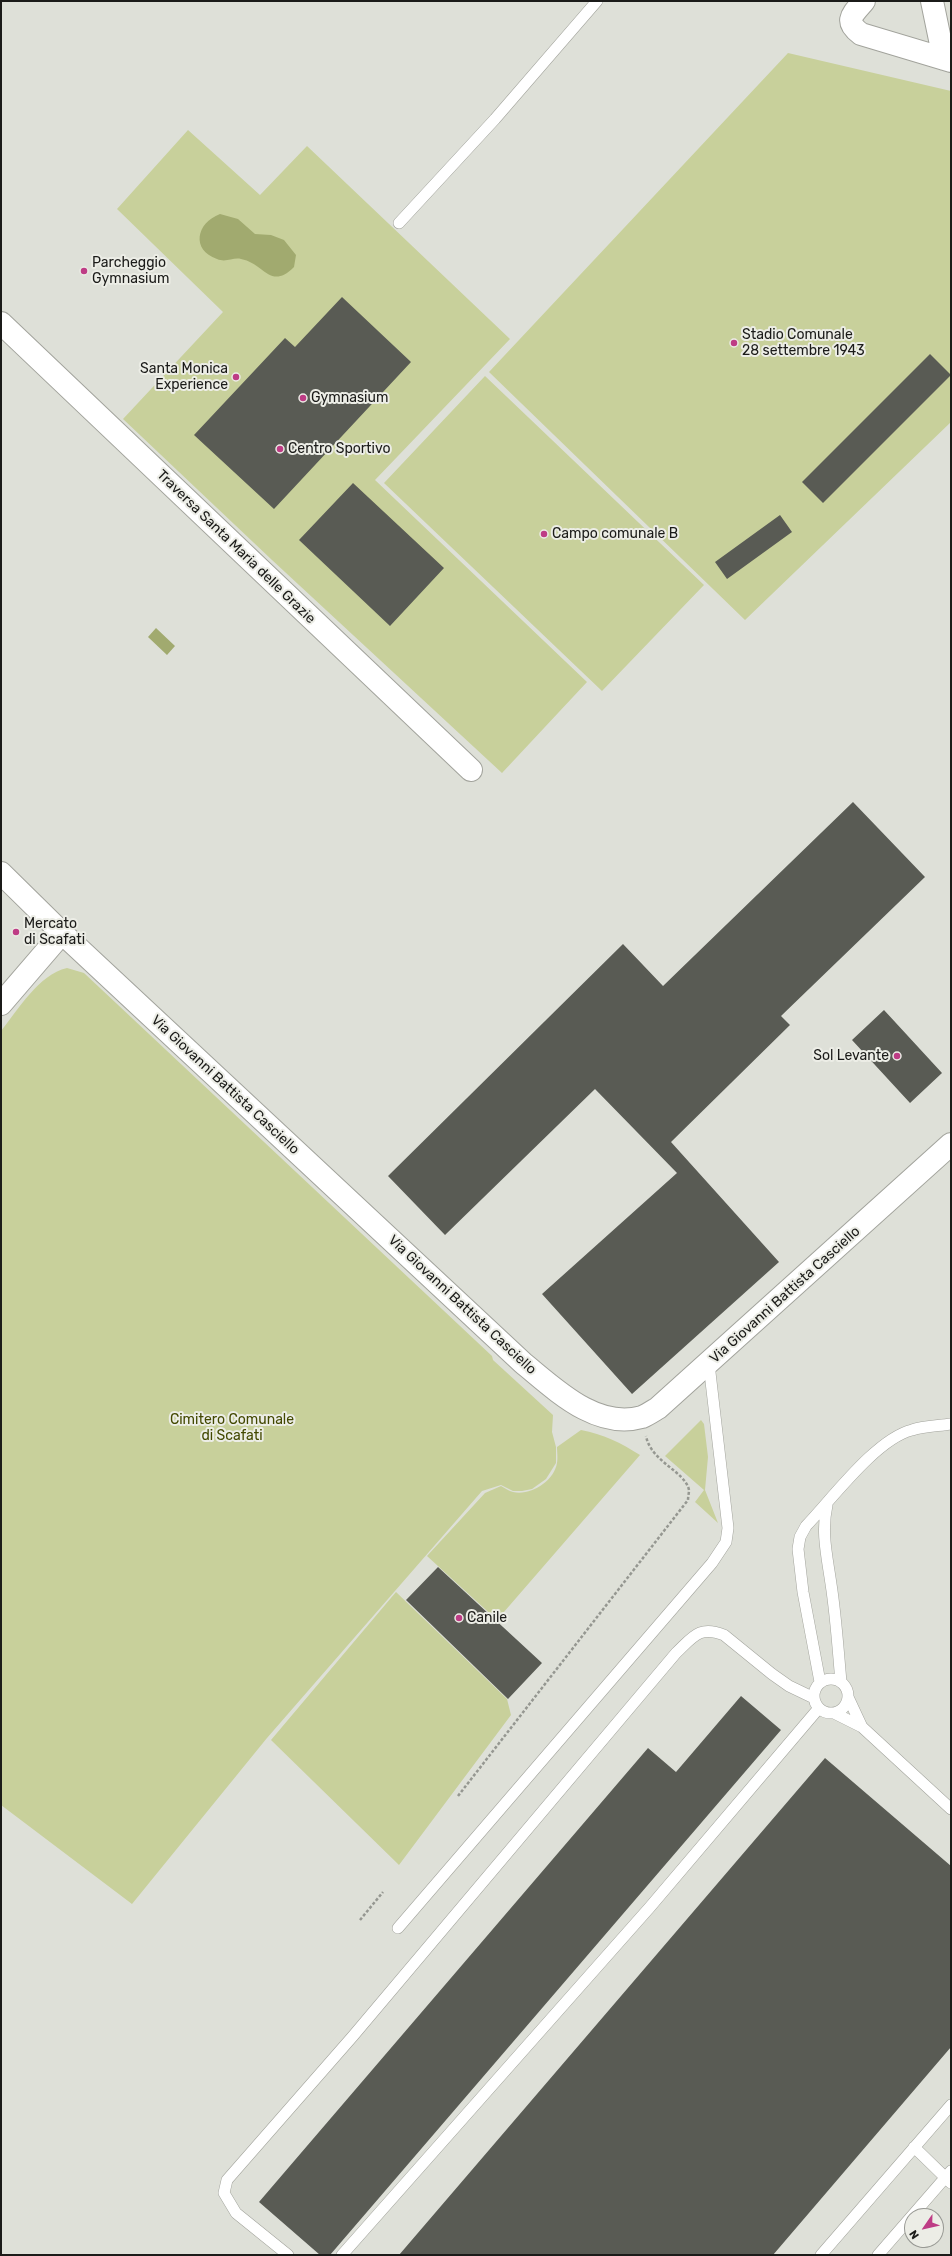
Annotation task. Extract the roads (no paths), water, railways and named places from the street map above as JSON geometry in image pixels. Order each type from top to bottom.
[{"type":"street","points":[[864,1],[852,16],[850,22],[854,29],[861,34],[948,60]]},
{"type":"street","points":[[932,1],[948,60]]},
{"type":"street","name":"Traversa Santa Maria delle Grazie","points":[[1,323],[471,770]]},
{"type":"street","name":"Via Giovanni Battista Casciello","points":[[1,873],[62,933],[523,1363],[554,1389],[581,1408],[605,1416],[624,1419],[642,1417],[670,1398],[951,1144]]},
{"type":"street","points":[[1,1004],[62,933]]},
{"type":"lane","points":[[399,223],[495,119],[597,1]]},
{"type":"lane","points":[[398,1928],[702,1575],[726,1542],[727,1515],[709,1364]]},
{"type":"lane","points":[[820,1682],[810,1630],[798,1550],[800,1537],[806,1526],[869,1458],[896,1437],[911,1430],[951,1424]]},
{"type":"lane","points":[[827,1504],[823,1529],[842,1682],[862,1727]]},
{"type":"lane","points":[[288,2255],[236,2212],[224,2194],[227,2180],[353,2036],[676,1653],[701,1632],[711,1630],[724,1635],[789,1686],[816,1703],[823,1711],[834,1713],[862,1727],[951,1809]]},
{"type":"lane","points":[[342,2255],[650,1907],[816,1703],[816,1687],[820,1682],[830,1678],[842,1682]]},
{"type":"lane","points":[[834,1713],[843,1707],[848,1697]]},
{"type":"lane","points":[[821,2255],[951,2105]]},
{"type":"lane","points":[[878,2255],[949,2177],[914,2147]]},
{"type":"place","name":"Parcheggio Gymnasium","points":[[84,271]]},
{"type":"place","name":"Stadio Comunale 28 settembre 1943","points":[[734,343]]},
{"type":"place","name":"Santa Monica Experience","points":[[236,377]]},
{"type":"place","name":"Gymnasium","points":[[303,398]]},
{"type":"place","name":"Centro Sportivo","points":[[280,449]]},
{"type":"place","name":"Campo comunale B","points":[[544,534]]},
{"type":"place","name":"Mercato di Scafati","points":[[16,932]]},
{"type":"place","name":"Sol Levante","points":[[897,1056]]},
{"type":"place","name":"Canile","points":[[459,1618]]},
{"type":"park label","name":"Cimitero Comunale di Scafati","points":[[232,1428]]}]
